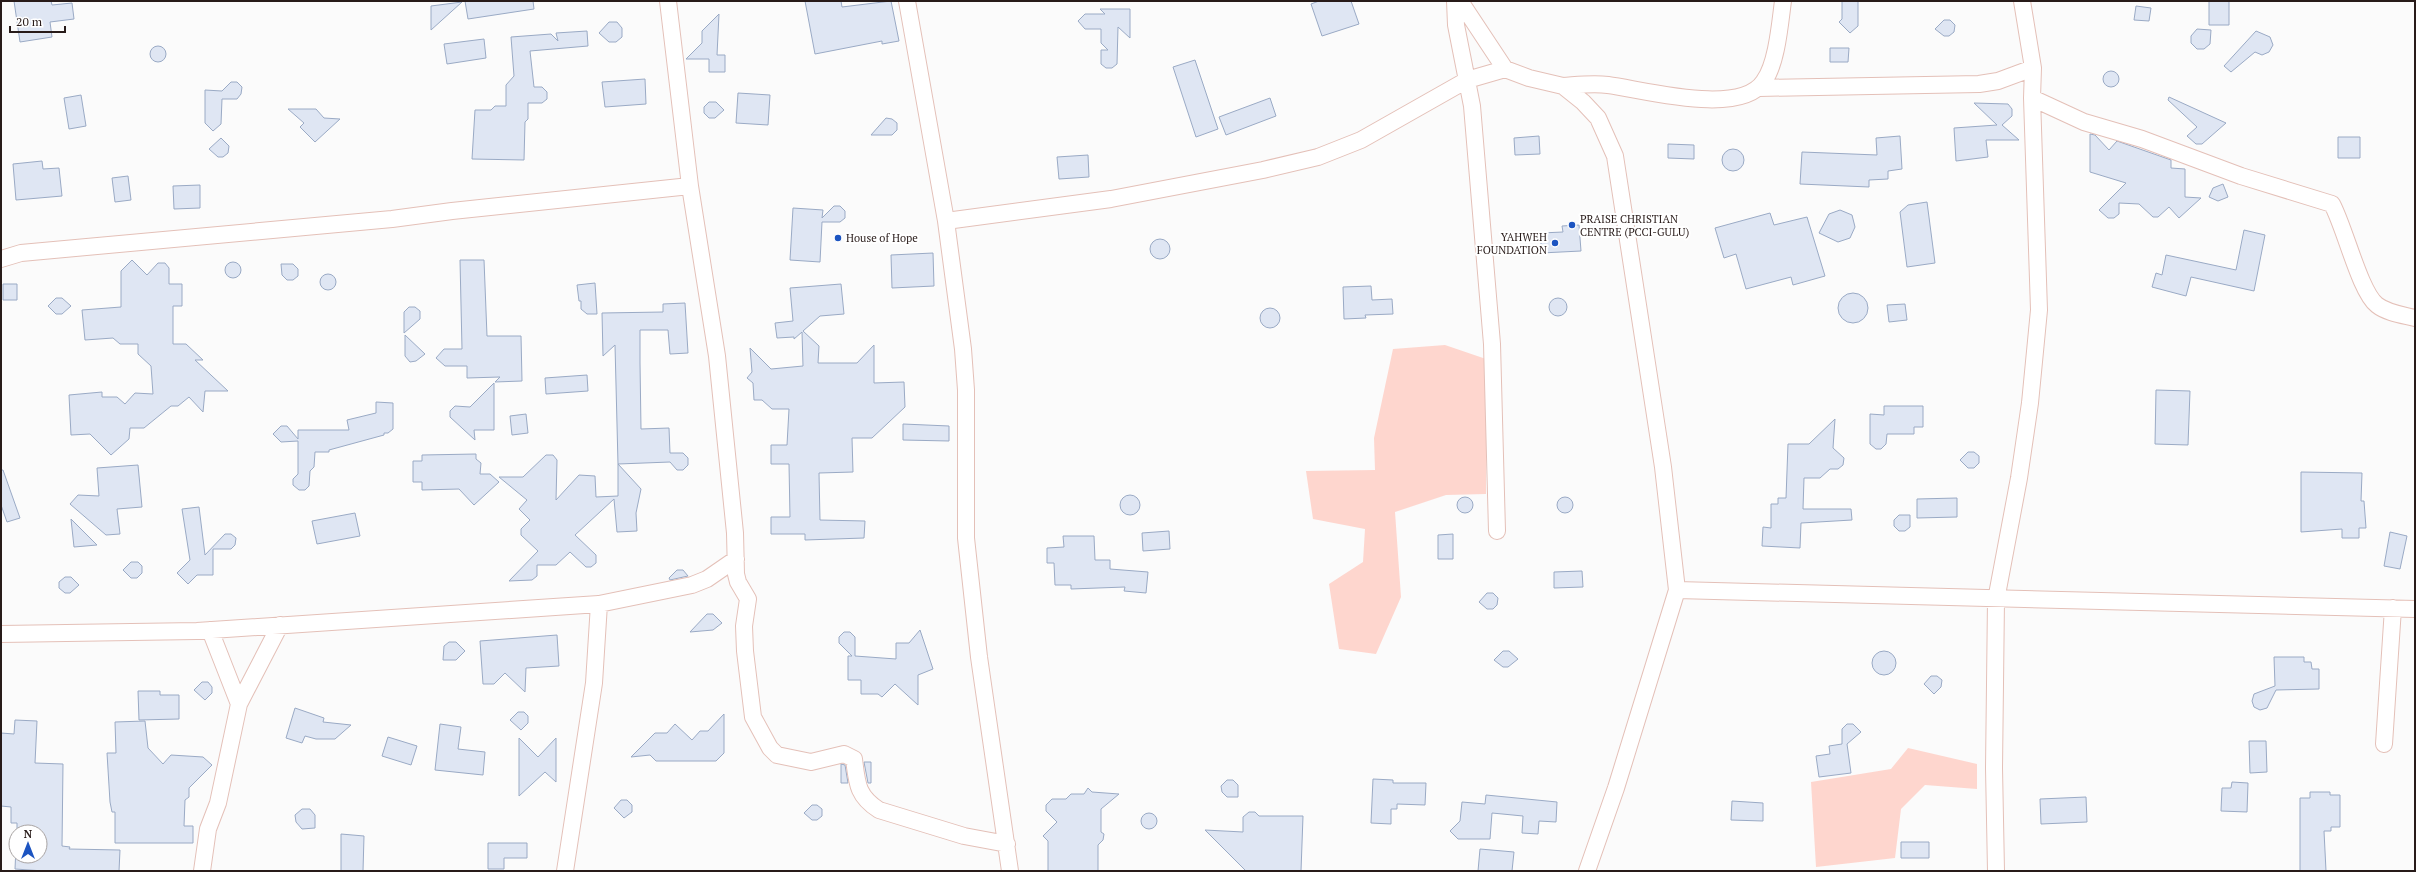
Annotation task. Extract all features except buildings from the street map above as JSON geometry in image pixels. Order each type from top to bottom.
[{"type":"street","points":[[668,1],[690,186],[717,356],[736,533],[738,582],[748,599],[744,626],[749,694],[753,717],[770,748],[777,755],[811,762],[844,754],[854,759],[857,789],[871,805],[879,810],[964,836],[1007,844]]},
{"type":"street","points":[[907,1],[946,221],[966,390],[966,538],[979,657],[1010,871]]},
{"type":"street","points":[[1455,1],[1456,25],[1473,113],[1492,344],[1497,531]]},
{"type":"street","points":[[1460,1],[1505,69]]},
{"type":"street","points":[[946,221],[1111,199],[1263,170],[1318,157],[1361,140],[1467,80],[1505,69],[1563,86],[1606,85],[1713,100],[1729,99],[1748,94],[1759,88],[1765,80],[1776,48],[1783,1]]},
{"type":"street","points":[[1996,871],[1994,768],[1996,600],[2019,478],[2030,402],[2039,310],[2032,98],[2033,68],[2022,1]]},
{"type":"street","points":[[1759,88],[1979,84],[1998,81],[2033,68]]},
{"type":"street","points":[[1563,86],[1583,102],[1598,118],[1615,156],[1664,467],[1677,590],[1616,788],[1587,871]]},
{"type":"street","points":[[2032,98],[2084,122],[2142,140],[2240,176],[2332,204],[2344,228],[2364,289],[2377,305],[2394,313],[2415,318]]},
{"type":"street","points":[[1,259],[20,253],[368,221],[690,186]]},
{"type":"street","points":[[1,634],[210,630],[599,604],[692,585],[707,579],[736,559]]},
{"type":"street","points":[[1677,590],[1948,595],[1996,600],[2415,609]]},
{"type":"street","points":[[565,871],[594,683],[599,604]]},
{"type":"street","points":[[2384,744],[2393,608]]},
{"type":"street","points":[[202,871],[208,829],[218,803],[239,704],[280,625]]},
{"type":"street","points":[[210,630],[239,704]]},
{"type":"shaded area","points":[[1445,345],[1486,359],[1486,494],[1446,495],[1395,512],[1401,597],[1376,654],[1339,649],[1329,584],[1363,562],[1365,529],[1313,519],[1306,471],[1375,470],[1374,438],[1393,349]]},
{"type":"shaded area","points":[[1908,748],[1977,764],[1977,789],[1925,785],[1901,809],[1895,858],[1816,867],[1811,782],[1891,769]]},
{"type":"place","name":"PRAISE CHRISTIAN CENTRE (PCCI-GULU)","points":[[1572,225]]},
{"type":"place","name":"House of Hope","points":[[838,238]]},
{"type":"place","name":"YAHWEH FOUNDATION","points":[[1555,243]]}]
